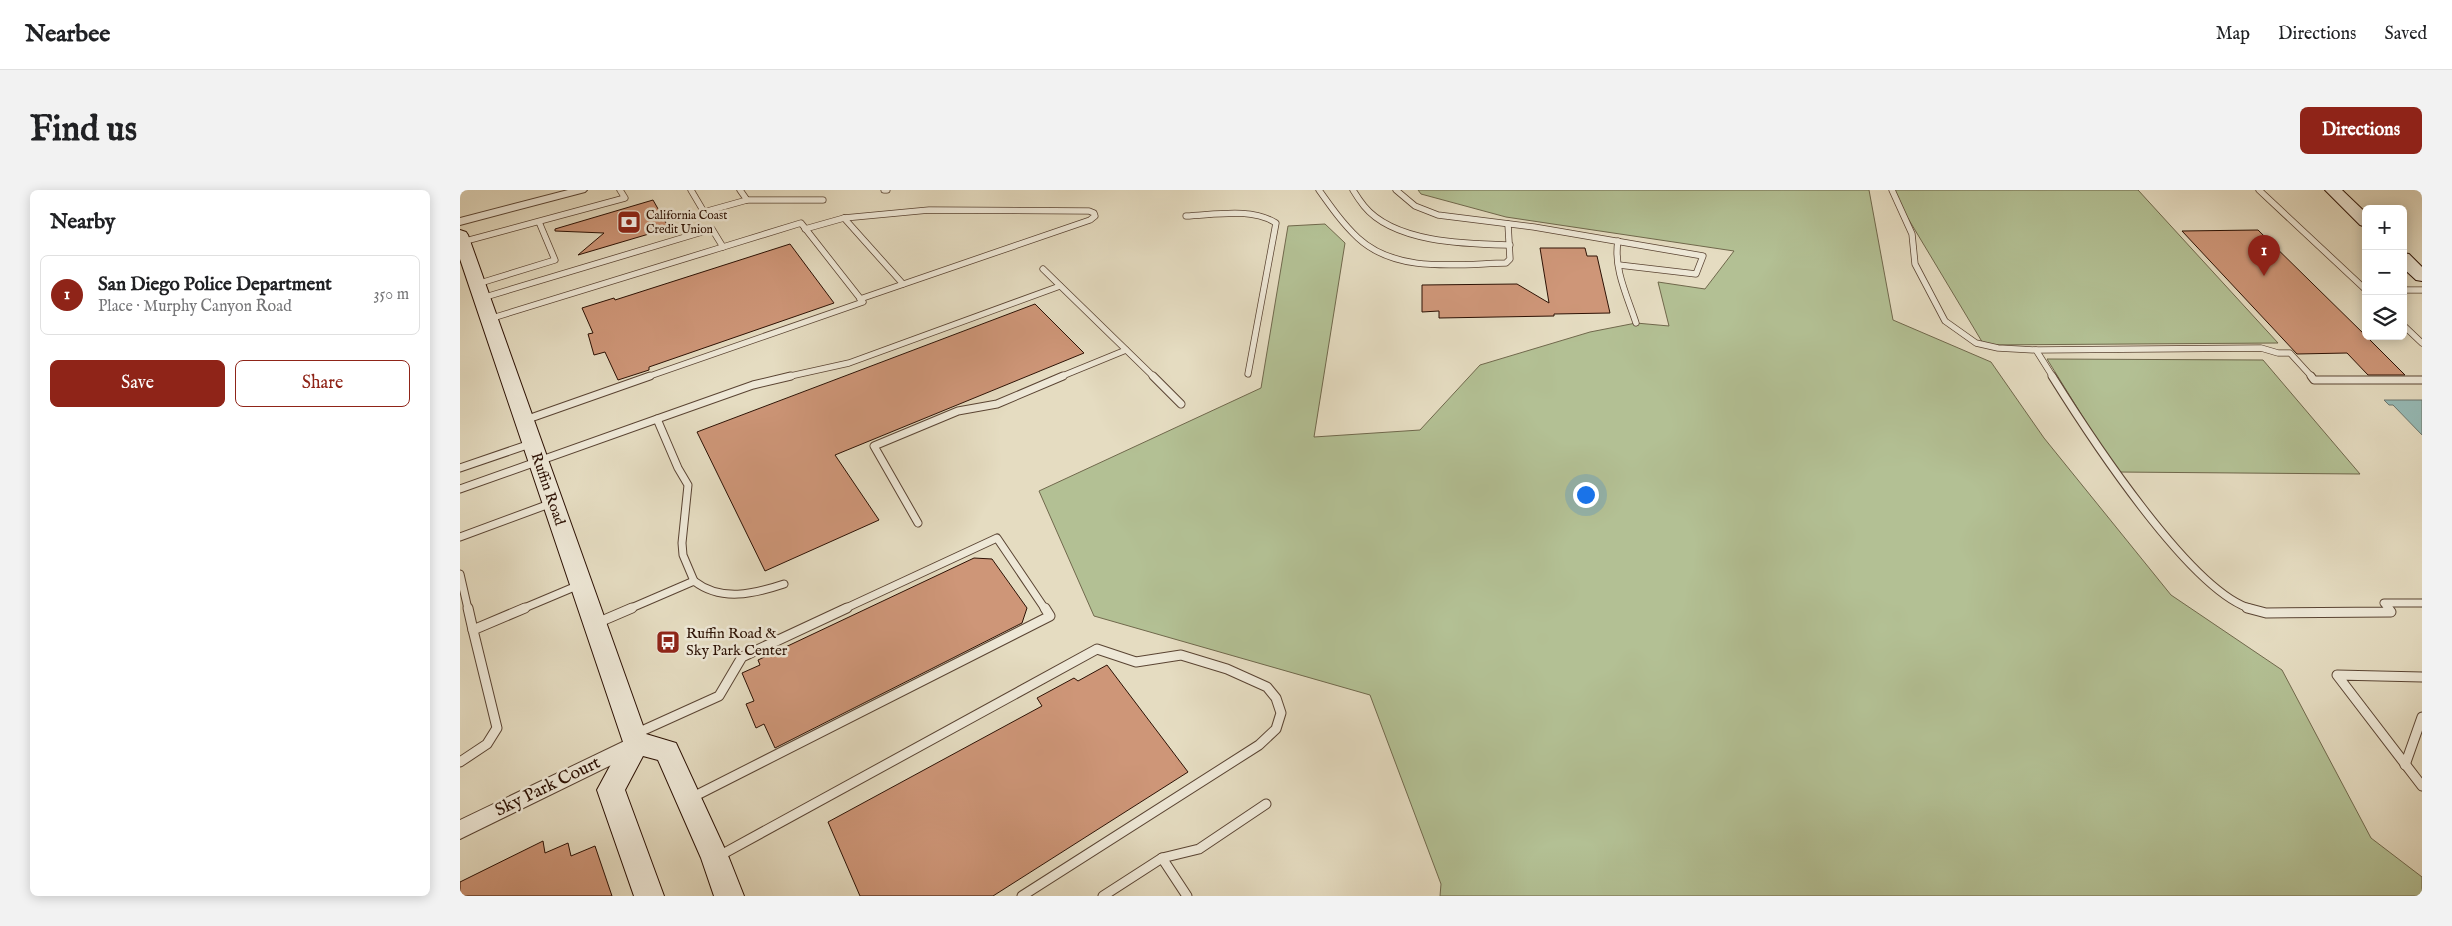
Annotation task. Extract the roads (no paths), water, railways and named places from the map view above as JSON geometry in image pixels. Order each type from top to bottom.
[{"type":"main road","points":[[2333,190],[2362,218]]},
{"type":"main road","name":"Ruffin Road","points":[[461,239],[635,739]]},
{"type":"main road","points":[[2407,262],[2422,276]]},
{"type":"main road","points":[[649,896],[611,790],[635,739],[667,751],[715,858],[729,896]]},
{"type":"street","points":[[460,222],[567,192],[581,190]]},
{"type":"street","name":"Sky Park Court","points":[[460,830],[635,739]]},
{"type":"lane","points":[[461,239],[538,222],[625,198],[620,190]]},
{"type":"lane","points":[[691,190],[704,212],[747,200],[823,200]]},
{"type":"lane","points":[[740,190],[747,200]]},
{"type":"lane","points":[[1319,190],[1338,217],[1359,239],[1399,260],[1428,265],[1498,265],[1506,263],[1510,259],[1508,224]]},
{"type":"lane","points":[[1354,190],[1368,211],[1382,220],[1411,233],[1451,241],[1510,245]]},
{"type":"lane","points":[[1396,190],[1407,201],[1425,211],[1454,218],[1508,224],[1703,256],[1699,271],[1696,274],[1619,265]]},
{"type":"lane","points":[[1892,190],[1912,234],[1915,264],[1945,321],[1966,338],[1981,345],[2036,350],[2260,348],[2278,353],[2290,353],[2314,380],[2422,380]]},
{"type":"lane","points":[[2259,190],[2362,286]]},
{"type":"lane","points":[[805,229],[844,218],[929,210],[1089,211],[1094,213],[1095,216],[1090,220],[860,299]]},
{"type":"lane","points":[[1186,216],[1254,215],[1270,218],[1276,223],[1248,374]]},
{"type":"lane","points":[[844,218],[903,284]]},
{"type":"lane","points":[[479,291],[555,260],[538,222]]},
{"type":"lane","points":[[489,319],[801,223],[863,302],[524,420]]},
{"type":"lane","points":[[479,291],[712,229],[723,247]]},
{"type":"lane","points":[[1618,241],[1616,246],[1619,265],[1636,323]]},
{"type":"lane","points":[[1043,269],[1181,404]]},
{"type":"lane","points":[[460,468],[657,420],[753,385],[849,363],[1060,286]]},
{"type":"lane","points":[[2407,290],[2422,290]]},
{"type":"lane","points":[[2407,329],[2422,343]]},
{"type":"lane","points":[[918,523],[874,446],[958,411],[1003,402],[1126,350]]},
{"type":"lane","points":[[2036,350],[2085,430],[2137,502],[2219,590],[2232,601],[2266,613],[2392,612],[2384,603],[2422,603]]},
{"type":"lane","points":[[657,420],[678,468],[688,484],[687,510],[682,543],[684,555],[694,581],[704,590],[723,593],[755,591],[784,584]]},
{"type":"lane","points":[[460,489],[536,451]]},
{"type":"lane","points":[[460,537],[553,503]]},
{"type":"lane","points":[[635,739],[720,696],[742,657],[997,538],[1050,616],[689,799]]},
{"type":"lane","points":[[460,574],[497,728],[487,744],[460,762]]},
{"type":"lane","points":[[595,624],[694,581]]},
{"type":"lane","points":[[474,630],[581,584]]},
{"type":"lane","points":[[715,858],[1097,649],[1136,662],[1182,655],[1227,668],[1267,686],[1276,698],[1281,713],[1276,729],[1259,745],[1022,896]]},
{"type":"lane","points":[[2422,677],[2337,675],[2422,786]]},
{"type":"lane","points":[[2405,765],[2422,717]]},
{"type":"lane","points":[[1103,896],[1162,858],[1199,849],[1266,804]]},
{"type":"lane","points":[[1162,858],[1187,896]]},
{"type":"water","points":[[2384,400],[2422,400],[2422,435],[2393,405],[2389,405]]},
{"type":"place","name":"California Coast Credit Union","points":[[629,222]]},
{"type":"place","name":"San Diego Police Department","points":[[2264,276]]},
{"type":"place","name":"Ruffin Road & Sky Park Center","points":[[668,642]]}]
